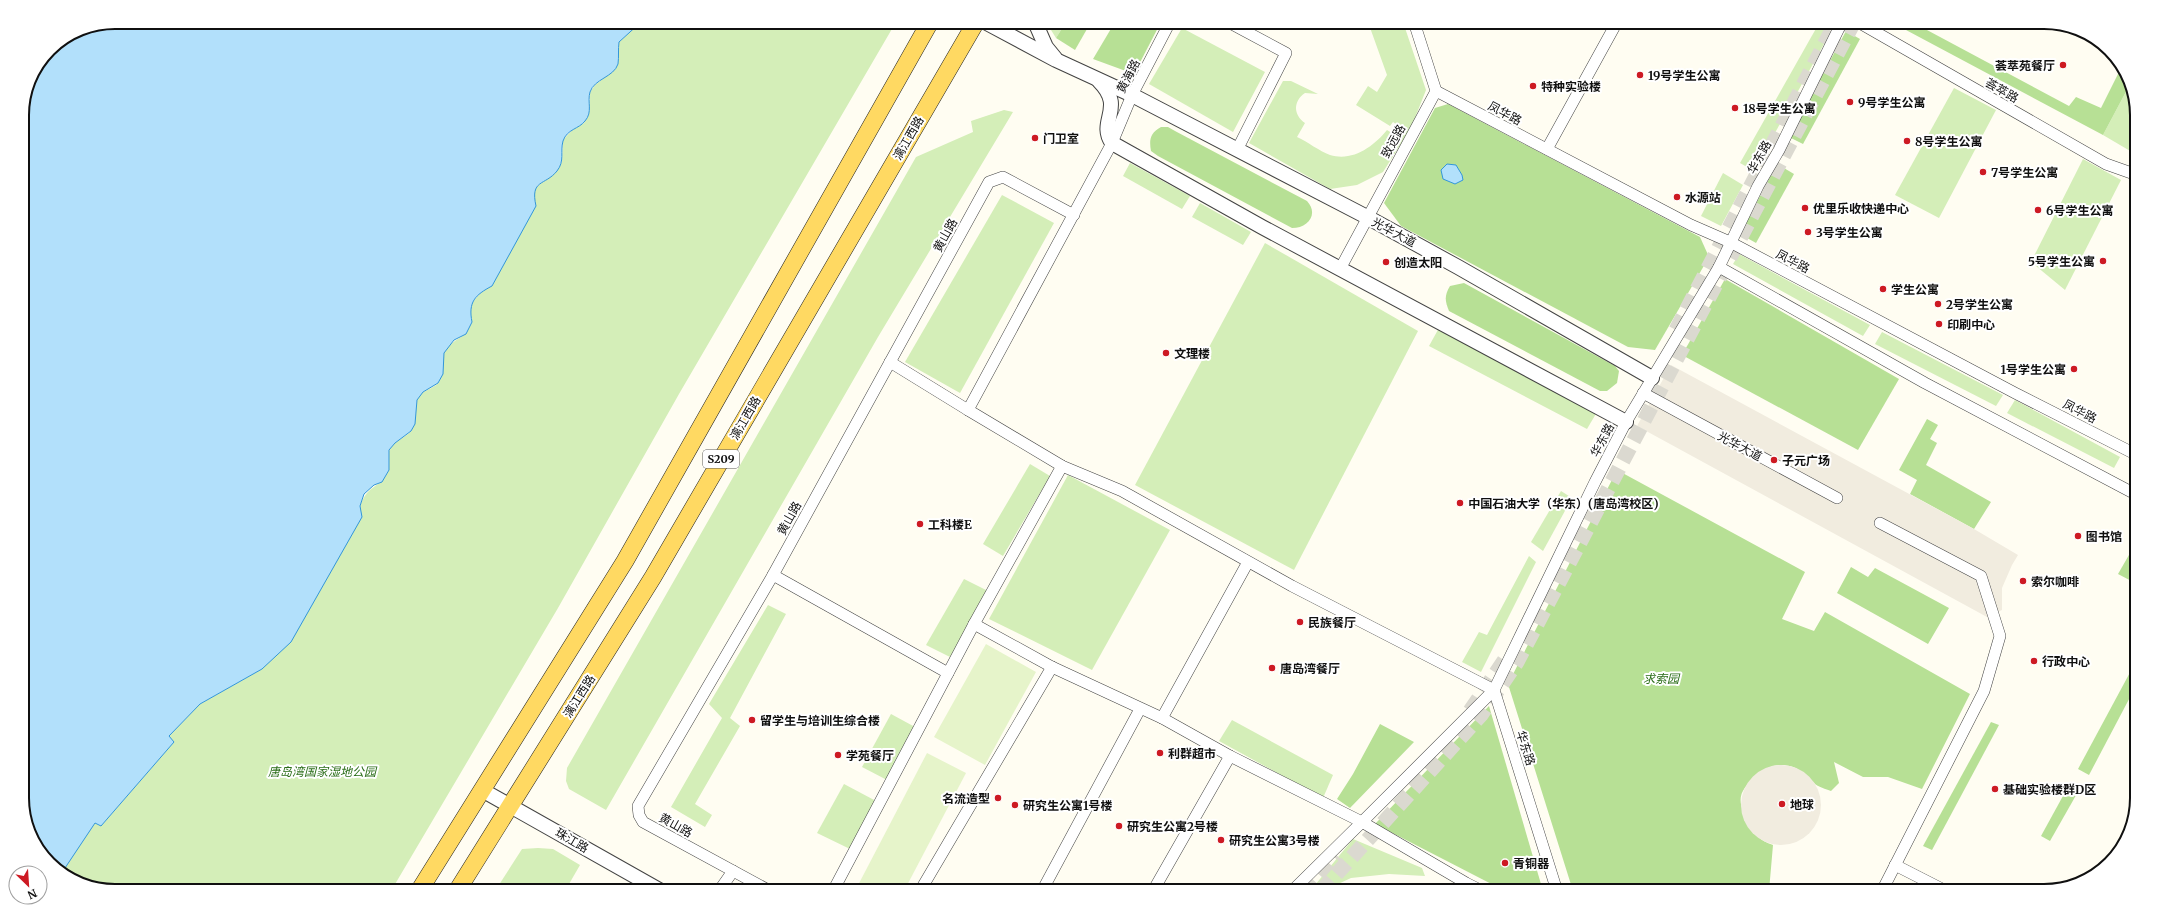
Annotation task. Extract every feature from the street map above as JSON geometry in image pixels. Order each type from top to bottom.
[{"type":"main road","name":"S209","points":[[424,884],[625,561],[926,29]]},
{"type":"main road","name":"漓江西路","points":[[461,884],[652,577],[972,29]]},
{"type":"street","name":"光华大道","points":[[998,29],[1056,60],[1132,95],[1367,217],[1458,266],[1652,378]]},
{"type":"street","points":[[1038,29],[1046,47],[1056,60]]},
{"type":"street","name":"黄海路","points":[[968,410],[1112,143],[1132,95],[1166,29]]},
{"type":"street","points":[[1237,150],[1286,53],[1241,29]]},
{"type":"street","points":[[1416,29],[1436,91]]},
{"type":"street","points":[[1547,149],[1613,29]]},
{"type":"street","name":"华东路","points":[[1555,884],[1494,690],[1595,482],[1626,422],[1719,267],[1730,242],[1779,150],[1839,29]]},
{"type":"street","name":"荟萃路","points":[[1870,29],[2106,164],[2130,173]]},
{"type":"street","points":[[1098,79],[1108,89],[1112,100],[1111,116],[1107,127],[1107,136],[1112,143],[1340,269],[1430,315],[1626,422]]},
{"type":"street","name":"凤华路","points":[[1436,91],[1691,225],[1730,242],[2015,393],[2130,450]]},
{"type":"street","name":"致远路","points":[[1340,269],[1436,91]]},
{"type":"street","name":"黄山路","points":[[757,884],[643,822],[639,815],[638,806],[773,575],[989,182],[1003,177],[1074,215]]},
{"type":"street","points":[[1719,267],[1925,383],[2130,491]]},
{"type":"street","points":[[890,362],[1062,466],[1122,491],[1248,562],[1494,690],[1299,884]]},
{"type":"street","name":"光华大道","points":[[1643,393],[1837,498]]},
{"type":"street","points":[[837,884],[974,624],[1062,466]]},
{"type":"street","points":[[1880,523],[1981,576],[2000,636],[1984,691],[1886,884]]},
{"type":"street","points":[[1162,718],[1248,562]]},
{"type":"street","points":[[773,575],[948,673]]},
{"type":"street","points":[[974,624],[1052,667],[1162,718],[1230,756],[1362,822],[1459,884]]},
{"type":"street","points":[[924,884],[1052,667]]},
{"type":"street","points":[[1046,884],[1140,709]]},
{"type":"street","points":[[1157,884],[1230,756]]},
{"type":"street","name":"珠江路","points":[[482,790],[649,884]]},
{"type":"street","points":[[1895,865],[1932,884]]},
{"type":"street","points":[[724,884],[733,871]]},
{"type":"green space","name":"唐岛湾国家湿地公园","points":[[633,29],[892,29],[679,394],[558,608],[395,884],[114,884],[98,882],[72,873],[65,868],[95,823],[101,826],[174,742],[169,736],[200,704],[262,669],[366,494],[385,477],[388,472],[388,458],[390,449],[395,443],[411,431],[415,420],[418,397],[439,382],[442,375],[442,360],[444,353],[451,344],[464,335],[469,329],[472,322],[470,311],[472,303],[482,291],[492,286],[536,188],[562,162],[563,140],[574,128],[584,123],[589,114],[590,92],[595,85],[613,71],[618,63],[619,42]]},
{"type":"green space","points":[[1050,29],[1062,29],[1056,38]]},
{"type":"green space","points":[[1062,29],[1087,29],[1075,50],[1056,38]]},
{"type":"green space","points":[[1111,29],[1157,29],[1134,74],[1093,59]]},
{"type":"green space","points":[[1181,29],[1265,72],[1233,132],[1149,84]]},
{"type":"green space","points":[[1371,29],[1405,29],[1426,90],[1411,128],[1383,172],[1357,185],[1330,189],[1249,143],[1283,81],[1291,81],[1318,94],[1305,93],[1298,100],[1296,108],[1298,116],[1305,123],[1297,137],[1330,155],[1339,157],[1347,156],[1362,151],[1376,142],[1387,130],[1395,135],[1400,127],[1393,122],[1390,126],[1356,105],[1368,86],[1377,92],[1387,75]]},
{"type":"green space","points":[[1816,29],[1824,29],[1830,33],[1754,171],[1740,163]]},
{"type":"green space","points":[[1904,29],[1925,29],[2069,106],[2076,97],[2101,108],[2119,72],[2126,91],[2103,135]]},
{"type":"green space","points":[[1846,31],[1860,39],[1803,144],[1789,137]]},
{"type":"green space","points":[[1954,88],[1996,110],[1939,218],[1895,195]]},
{"type":"green space","points":[[2126,91],[2130,109],[2130,151],[2103,135]]},
{"type":"green space","points":[[1448,104],[1700,237],[1709,257],[1655,350],[1628,347],[1401,226],[1384,203],[1435,108]]},
{"type":"green space","points":[[1004,110],[1013,112],[878,337],[606,810],[569,789],[566,781],[567,768],[916,157],[973,132],[971,121]]},
{"type":"green space","points":[[1161,127],[1168,127],[1307,201],[1312,211],[1310,219],[1303,226],[1292,228],[1158,156],[1151,151],[1150,140],[1152,134]]},
{"type":"green space","points":[[2083,159],[2121,180],[2065,290],[2031,262]]},
{"type":"green space","points":[[1130,163],[1190,196],[1182,209],[1123,176]]},
{"type":"green space","points":[[1777,164],[1794,174],[1756,243],[1740,234]]},
{"type":"green space","points":[[1723,173],[1743,185],[1721,226],[1701,216]]},
{"type":"green space","points":[[1002,195],[1054,223],[960,393],[905,362]]},
{"type":"green space","points":[[1200,203],[1251,232],[1243,245],[1192,217]]},
{"type":"green space","points":[[1265,243],[1418,331],[1294,570],[1135,485]]},
{"type":"green space","points":[[1739,254],[1870,325],[1863,336],[1733,264]]},
{"type":"green space","points":[[1725,279],[1899,379],[1858,450],[1682,355]]},
{"type":"green space","points":[[1464,283],[1615,366],[1619,371],[1617,383],[1607,391],[1600,391],[1449,311],[1446,298],[1450,286]]},
{"type":"green space","points":[[1439,328],[1597,412],[1587,429],[1429,346]]},
{"type":"green space","points":[[1882,332],[2003,395],[1996,406],[1875,344]]},
{"type":"green space","points":[[2015,400],[2120,457],[2114,468],[2007,413]]},
{"type":"green space","points":[[1927,419],[1938,425],[1930,439],[1937,443],[1926,465],[1991,502],[1974,529],[1910,494],[1917,480],[1899,470]]},
{"type":"green space","points":[[1030,464],[1050,476],[1003,556],[983,544]]},
{"type":"green space","name":"求索园","points":[[1617,470],[1805,572],[1782,619],[1814,631],[1825,612],[1970,694],[1922,789],[1888,777],[1863,777],[1834,762],[1839,783],[1831,791],[1818,786],[1796,768],[1787,765],[1778,765],[1769,768],[1751,780],[1742,792],[1741,804],[1746,817],[1757,835],[1762,840],[1773,845],[1770,884],[1571,884],[1508,684]]},
{"type":"green space","points":[[1068,475],[1170,530],[1092,670],[989,619]]},
{"type":"green space","points":[[1561,491],[1572,498],[1543,551],[1531,542]]},
{"type":"green space","points":[[2130,553],[2130,580],[2118,574]]},
{"type":"green space","points":[[1529,556],[1536,562],[1481,672],[1462,662],[1479,632],[1487,635]]},
{"type":"green space","points":[[1851,567],[1868,577],[1875,568],[1949,608],[1928,644],[1837,593]]},
{"type":"green space","points":[[964,579],[988,591],[950,657],[926,645]]},
{"type":"green space","points":[[768,605],[786,614],[730,718],[740,726],[695,804],[712,815],[705,827],[671,807],[722,718],[709,704]]},
{"type":"green space","points":[[986,644],[1036,672],[985,765],[934,737]]},
{"type":"green space","points":[[2130,672],[2130,697],[2089,775],[2078,769]]},
{"type":"green space","points":[[1489,706],[1541,884],[1491,884],[1375,824]]},
{"type":"green space","points":[[891,714],[915,727],[887,780],[862,767]]},
{"type":"green space","points":[[1232,720],[1333,775],[1323,798],[1219,741]]},
{"type":"green space","points":[[1991,722],[1999,725],[1932,850],[1923,846]]},
{"type":"green space","points":[[1380,724],[1414,742],[1350,808],[1337,799],[1353,774]]},
{"type":"green space","points":[[927,753],[966,773],[908,884],[859,884]]},
{"type":"green space","points":[[844,784],[876,801],[850,849],[817,833]]},
{"type":"green space","points":[[2069,785],[2079,790],[2050,841],[2041,836]]},
{"type":"green space","points":[[1353,839],[1422,868],[1425,876],[1389,874],[1351,878],[1338,884],[1316,884]]},
{"type":"green space","points":[[522,849],[553,849],[580,865],[569,884],[500,884]]},
{"type":"shaded area","name":"子元广场","points":[[1671,365],[1974,529],[2018,555],[2002,588],[2002,610],[1987,617],[1637,426]]},
{"type":"shaded area","points":[[1781,765],[1796,768],[1809,777],[1818,790],[1821,805],[1818,820],[1809,833],[1796,842],[1781,845],[1766,842],[1753,833],[1744,820],[1741,805],[1744,790],[1753,777],[1766,768]]},
{"type":"water","points":[[114,29],[633,29],[619,42],[618,64],[616,68],[592,88],[589,96],[589,114],[587,118],[582,124],[565,137],[562,145],[562,160],[557,171],[537,187],[535,191],[536,206],[492,286],[477,296],[474,300],[471,309],[472,322],[466,334],[454,340],[444,353],[443,374],[438,383],[423,392],[417,400],[415,424],[411,431],[395,443],[389,450],[389,470],[382,482],[374,485],[364,494],[360,506],[362,517],[291,642],[262,669],[200,704],[169,736],[174,742],[101,826],[95,823],[65,868],[50,855],[43,846],[34,826],[29,804],[29,109],[32,92],[40,72],[54,54],[67,43],[87,34]]},
{"type":"water","points":[[1447,164],[1456,165],[1462,175],[1463,180],[1455,184],[1443,179],[1441,170]]},
{"type":"tunnel","points":[[1676,330],[1832,29]]},
{"type":"tunnel","points":[[1327,884],[1481,715],[1517,662],[1850,29]]},
{"type":"tunnel","points":[[1470,711],[1508,655]]},
{"type":"tunnel","points":[[1309,884],[1335,854]]},
{"type":"place","name":"荟萃苑餐厅","points":[[2063,65]]},
{"type":"place","name":"19号学生公寓","points":[[1640,75]]},
{"type":"place","name":"特种实验楼","points":[[1533,86]]},
{"type":"place","name":"9号学生公寓","points":[[1850,102]]},
{"type":"place","name":"18号学生公寓","points":[[1735,108]]},
{"type":"place","name":"门卫室","points":[[1035,138]]},
{"type":"place","name":"8号学生公寓","points":[[1907,141]]},
{"type":"place","name":"7号学生公寓","points":[[1983,172]]},
{"type":"place","name":"水源站","points":[[1677,197]]},
{"type":"place","name":"优里乐收快递中心","points":[[1805,208]]},
{"type":"place","name":"6号学生公寓","points":[[2038,210]]},
{"type":"place","name":"3号学生公寓","points":[[1808,232]]},
{"type":"place","name":"5号学生公寓","points":[[2103,261]]},
{"type":"place","name":"创造太阳","points":[[1386,262]]},
{"type":"place","name":"学生公寓","points":[[1883,289]]},
{"type":"place","name":"2号学生公寓","points":[[1938,304]]},
{"type":"place","name":"印刷中心","points":[[1939,324]]},
{"type":"place","name":"文理楼","points":[[1166,353]]},
{"type":"place","name":"1号学生公寓","points":[[2074,369]]},
{"type":"place","name":"子元广场","points":[[1774,460]]},
{"type":"place","name":"中国石油大学（华东）(唐岛湾校区)","points":[[1460,503]]},
{"type":"place","name":"工科楼E","points":[[920,524]]},
{"type":"place","name":"图书馆","points":[[2078,536]]},
{"type":"place","name":"索尔咖啡","points":[[2023,581]]},
{"type":"place","name":"民族餐厅","points":[[1300,622]]},
{"type":"place","name":"行政中心","points":[[2034,661]]},
{"type":"place","name":"唐岛湾餐厅","points":[[1272,668]]},
{"type":"place","name":"留学生与培训生综合楼","points":[[752,720]]},
{"type":"place","name":"利群超市","points":[[1160,753]]},
{"type":"place","name":"学苑餐厅","points":[[838,755]]},
{"type":"place","name":"基础实验楼群D区","points":[[1995,789]]},
{"type":"place","name":"名流造型","points":[[998,798]]},
{"type":"place","name":"地球","points":[[1782,804]]},
{"type":"place","name":"研究生公寓1号楼","points":[[1015,805]]},
{"type":"place","name":"研究生公寓2号楼","points":[[1119,826]]},
{"type":"place","name":"研究生公寓3号楼","points":[[1221,840]]},
{"type":"place","name":"青铜器","points":[[1505,863]]}]
